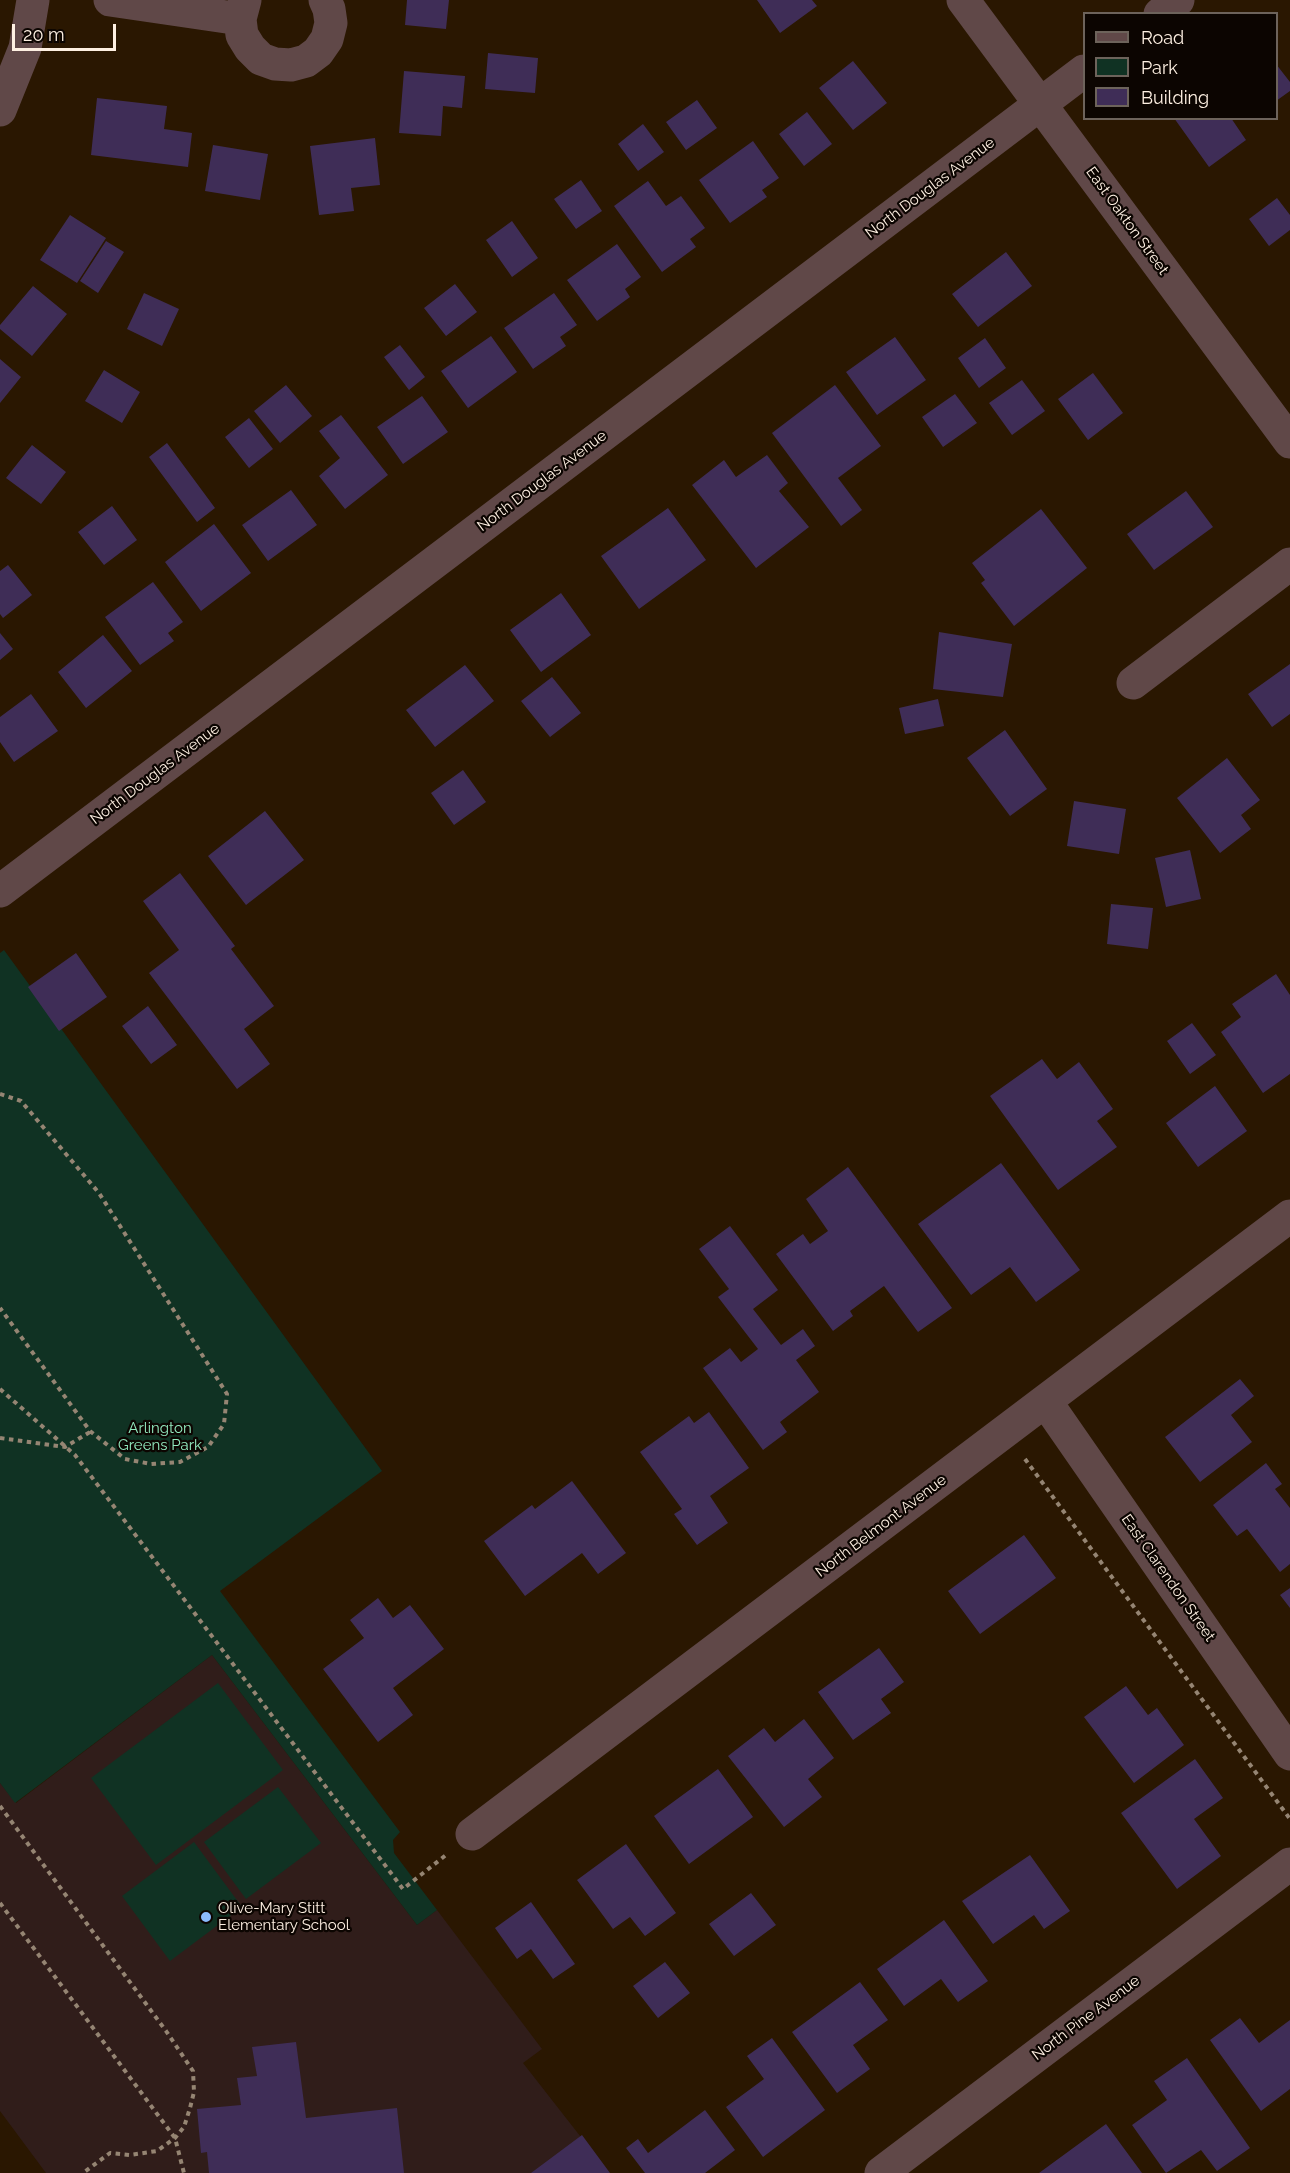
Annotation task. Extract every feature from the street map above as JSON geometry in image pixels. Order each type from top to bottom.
[{"type":"street","points":[[0,110],[25,48],[33,0]]},
{"type":"street","points":[[110,0],[243,10],[242,34],[249,48],[261,59],[275,64],[291,65],[306,61],[318,52],[327,39],[331,23],[325,0]]},
{"type":"street","name":"East Oakton Street","points":[[963,0],[1290,442]]},
{"type":"street","points":[[1163,12],[1178,0]]},
{"type":"street","name":"North Douglas Avenue","points":[[0,891],[1083,72]]},
{"type":"street","points":[[1133,683],[1290,564]]},
{"type":"street","name":"North Belmont Avenue","points":[[472,1834],[1290,1216]]},
{"type":"street","name":"East Clarendon Street","points":[[1046,1402],[1290,1754]]},
{"type":"street","name":"North Pine Avenue","points":[[881,2173],[1290,1864]]},
{"type":"path","points":[[0,1094],[21,1101],[99,1193],[227,1394],[224,1424],[208,1447],[180,1462],[151,1464],[124,1459],[90,1431],[0,1308]]},
{"type":"path","points":[[0,1389],[75,1455],[403,1889],[472,1834]]},
{"type":"path","points":[[0,1438],[65,1447],[90,1431]]},
{"type":"path","points":[[1006,1432],[1290,1819]]},
{"type":"path","points":[[0,1806],[166,2031],[192,2071],[194,2092],[190,2108],[184,2127],[175,2138],[157,2151],[130,2155],[110,2153],[83,2173]]},
{"type":"path","points":[[0,1903],[175,2138],[184,2173]]},
{"type":"shaded area","name":"Olive-Mary Stitt Elementary School","points":[[212,1655],[417,1925],[437,1910],[542,2049],[523,2063],[609,2173],[46,2173],[0,2111],[0,1783],[16,1803]]},
{"type":"green space","name":"Arlington Greens Park","points":[[4,950],[382,1471],[220,1591],[400,1832],[393,1840],[394,1853],[437,1910],[417,1925],[212,1655],[15,1803],[0,1783],[0,953]]},
{"type":"green space","points":[[218,1683],[283,1770],[156,1865],[91,1778]]},
{"type":"green space","points":[[278,1787],[321,1843],[246,1899],[204,1842]]},
{"type":"green space","points":[[194,1842],[242,1907],[170,1961],[122,1896]]},
{"type":"building","points":[[407,0],[449,0],[446,29],[405,25]]},
{"type":"building","points":[[757,0],[812,0],[817,6],[780,33]]},
{"type":"building","points":[[488,53],[538,58],[535,93],[485,89]]},
{"type":"building","points":[[853,61],[887,103],[853,130],[819,88]]},
{"type":"building","points":[[1278,67],[1290,82],[1290,91],[1278,100]]},
{"type":"building","points":[[404,71],[465,76],[462,108],[443,106],[441,136],[399,133]]},
{"type":"building","points":[[97,98],[167,106],[164,129],[192,133],[188,167],[91,155]]},
{"type":"building","points":[[697,100],[717,128],[686,150],[666,122]]},
{"type":"building","points":[[807,112],[832,144],[804,166],[779,134]]},
{"type":"building","points":[[1175,120],[1232,120],[1246,140],[1209,167]]},
{"type":"building","points":[[643,124],[664,152],[638,171],[618,144]]},
{"type":"building","points":[[375,138],[380,185],[351,188],[354,211],[319,215],[310,146]]},
{"type":"building","points":[[753,141],[779,178],[762,190],[767,197],[730,223],[699,180]]},
{"type":"building","points":[[213,145],[268,154],[260,200],[205,191]]},
{"type":"building","points":[[581,180],[602,211],[576,229],[554,199]]},
{"type":"building","points":[[648,181],[666,206],[681,196],[705,228],[690,239],[696,247],[662,272],[614,206]]},
{"type":"building","points":[[1277,198],[1290,215],[1290,230],[1269,246],[1249,219]]},
{"type":"building","points":[[70,215],[106,238],[77,283],[40,260]]},
{"type":"building","points":[[512,221],[538,258],[512,277],[486,240]]},
{"type":"building","points":[[106,241],[124,252],[98,293],[80,281]]},
{"type":"building","points":[[617,244],[641,277],[625,289],[630,297],[597,321],[567,280]]},
{"type":"building","points":[[1006,252],[1032,286],[978,327],[952,294]]},
{"type":"building","points":[[455,284],[477,312],[446,336],[424,308]]},
{"type":"building","points":[[33,286],[67,314],[32,356],[0,329],[0,325]]},
{"type":"building","points":[[144,293],[179,309],[162,346],[127,329]]},
{"type":"building","points":[[554,293],[577,325],[560,337],[566,346],[533,369],[504,328]]},
{"type":"building","points":[[491,336],[517,372],[468,408],[441,371]]},
{"type":"building","points":[[895,337],[926,380],[877,415],[846,372]]},
{"type":"building","points":[[985,338],[1006,368],[979,388],[958,358]]},
{"type":"building","points":[[400,345],[425,377],[409,390],[384,357]]},
{"type":"building","points":[[0,359],[21,377],[0,403]]},
{"type":"building","points":[[104,370],[140,392],[122,423],[85,401]]},
{"type":"building","points":[[1093,373],[1123,413],[1088,440],[1058,399]]},
{"type":"building","points":[[1022,380],[1045,411],[1012,435],[989,403]]},
{"type":"building","points":[[286,385],[312,416],[280,443],[254,411]]},
{"type":"building","points":[[835,385],[881,446],[838,478],[862,510],[841,526],[772,433]]},
{"type":"building","points":[[955,394],[977,423],[943,447],[922,417]]},
{"type":"building","points":[[422,396],[448,432],[403,464],[377,427]]},
{"type":"building","points":[[341,415],[388,475],[345,509],[319,476],[340,458],[319,431]]},
{"type":"building","points":[[249,418],[273,449],[249,468],[225,437]]},
{"type":"building","points":[[167,443],[215,508],[197,522],[149,457]]},
{"type":"building","points":[[32,445],[66,472],[41,504],[6,478]]},
{"type":"building","points":[[767,455],[788,483],[779,491],[809,527],[756,568],[692,485],[724,460],[736,477]]},
{"type":"building","points":[[291,490],[317,525],[268,561],[242,525]]},
{"type":"building","points":[[1186,491],[1213,527],[1154,570],[1127,534]]},
{"type":"building","points":[[112,506],[137,540],[104,565],[78,532]]},
{"type":"building","points":[[668,508],[706,560],[639,609],[601,556]]},
{"type":"building","points":[[1041,509],[1087,568],[1014,626],[981,583],[985,580],[972,563]]},
{"type":"building","points":[[214,524],[251,573],[201,611],[165,562]]},
{"type":"building","points":[[8,565],[32,595],[3,618],[0,614],[0,571]]},
{"type":"building","points":[[153,582],[183,622],[168,633],[174,641],[140,665],[105,617]]},
{"type":"building","points":[[561,593],[591,635],[541,672],[510,630]]},
{"type":"building","points":[[939,632],[1012,644],[1003,697],[933,689]]},
{"type":"building","points":[[0,633],[13,649],[0,660]]},
{"type":"building","points":[[103,635],[132,671],[86,708],[58,672]]},
{"type":"building","points":[[1290,664],[1290,714],[1272,727],[1248,694]]},
{"type":"building","points":[[465,665],[494,701],[435,747],[406,710]]},
{"type":"building","points":[[552,677],[581,713],[550,737],[521,701]]},
{"type":"building","points":[[31,694],[58,731],[14,762],[0,742],[0,717]]},
{"type":"building","points":[[938,699],[944,726],[905,734],[899,708]]},
{"type":"building","points":[[1005,730],[1047,789],[1010,816],[967,758]]},
{"type":"building","points":[[1227,758],[1260,800],[1241,815],[1251,829],[1220,853],[1177,798]]},
{"type":"building","points":[[463,770],[486,802],[454,825],[431,793]]},
{"type":"building","points":[[1074,801],[1126,809],[1119,854],[1067,846]]},
{"type":"building","points":[[265,811],[304,860],[246,905],[208,856]]},
{"type":"building","points":[[1190,850],[1201,899],[1166,907],[1155,858]]},
{"type":"building","points":[[180,873],[235,946],[231,949],[274,1006],[244,1029],[270,1064],[237,1089],[149,973],[179,950],[143,901]]},
{"type":"building","points":[[1111,904],[1153,908],[1148,949],[1107,944]]},
{"type":"building","points":[[76,953],[107,997],[59,1031],[28,987]]},
{"type":"building","points":[[1276,974],[1290,995],[1290,1074],[1263,1093],[1221,1032],[1241,1017],[1232,1004]]},
{"type":"building","points":[[148,1006],[177,1045],[151,1064],[122,1026]]},
{"type":"building","points":[[1192,1023],[1216,1055],[1190,1074],[1167,1041]]},
{"type":"building","points":[[1042,1059],[1057,1079],[1079,1062],[1113,1109],[1097,1121],[1117,1147],[1058,1190],[990,1096]]},
{"type":"building","points":[[1215,1086],[1247,1131],[1198,1167],[1166,1123]]},
{"type":"building","points":[[1001,1163],[1080,1270],[1036,1302],[1010,1267],[971,1295],[918,1224]]},
{"type":"building","points":[[848,1167],[952,1308],[918,1332],[884,1286],[850,1311],[853,1316],[833,1331],[776,1254],[803,1234],[810,1244],[828,1231],[806,1199]]},
{"type":"building","points":[[730,1226],[778,1290],[753,1309],[781,1345],[803,1329],[815,1346],[796,1360],[819,1392],[780,1422],[787,1432],[763,1450],[703,1368],[730,1348],[741,1362],[758,1349],[718,1297],[729,1289],[699,1249]]},
{"type":"building","points":[[1240,1379],[1254,1396],[1231,1415],[1252,1442],[1200,1482],[1165,1437]]},
{"type":"building","points":[[709,1412],[749,1468],[710,1496],[728,1523],[697,1545],[674,1514],[682,1509],[640,1452],[689,1416],[694,1423]]},
{"type":"building","points":[[1266,1463],[1282,1484],[1275,1489],[1290,1508],[1290,1564],[1280,1572],[1247,1529],[1237,1536],[1213,1505]]},
{"type":"building","points":[[572,1481],[626,1553],[598,1574],[582,1553],[525,1596],[484,1541],[532,1505],[535,1509]]},
{"type":"building","points":[[1024,1535],[1056,1578],[980,1634],[948,1591]]},
{"type":"building","points":[[1290,1588],[1290,1608],[1280,1595]]},
{"type":"building","points":[[378,1598],[393,1618],[410,1605],[444,1649],[393,1688],[413,1715],[378,1742],[323,1669],[364,1638],[350,1620]]},
{"type":"building","points":[[879,1648],[904,1682],[881,1699],[891,1713],[853,1740],[818,1692]]},
{"type":"building","points":[[1126,1686],[1148,1715],[1157,1708],[1184,1745],[1134,1783],[1084,1717]]},
{"type":"building","points":[[804,1719],[834,1758],[808,1779],[822,1797],[784,1827],[728,1756],[764,1728],[775,1742]]},
{"type":"building","points":[[1195,1759],[1223,1798],[1194,1819],[1221,1856],[1177,1889],[1121,1813]]},
{"type":"building","points":[[718,1769],[753,1817],[689,1864],[654,1816]]},
{"type":"building","points":[[626,1844],[676,1913],[645,1936],[630,1917],[613,1929],[577,1880]]},
{"type":"building","points":[[1030,1855],[1070,1911],[1044,1929],[1034,1915],[993,1944],[962,1901]]},
{"type":"building","points":[[751,1893],[776,1925],[734,1956],[709,1924]]},
{"type":"building","points":[[531,1902],[575,1964],[553,1979],[531,1949],[517,1959],[495,1928]]},
{"type":"building","points":[[944,1920],[988,1981],[958,2002],[941,1979],[904,2006],[877,1969]]},
{"type":"building","points":[[665,1962],[690,1993],[658,2018],[633,1986]]},
{"type":"building","points":[[860,1982],[888,2020],[853,2045],[870,2069],[837,2093],[792,2032]]},
{"type":"building","points":[[1240,2018],[1259,2043],[1290,2020],[1290,2089],[1261,2111],[1210,2040]]},
{"type":"building","points":[[772,2038],[825,2110],[763,2157],[726,2107],[764,2079],[747,2056]]},
{"type":"building","points":[[296,2042],[306,2118],[397,2108],[404,2173],[209,2173],[207,2152],[201,2153],[197,2109],[241,2105],[237,2078],[257,2076],[252,2047]]},
{"type":"building","points":[[1187,2058],[1250,2148],[1217,2171],[1201,2150],[1166,2173],[1132,2125],[1167,2100],[1154,2081]]},
{"type":"building","points":[[705,2110],[735,2150],[705,2173],[645,2173],[626,2148],[638,2139],[648,2153]]},
{"type":"building","points":[[1106,2124],[1142,2173],[1039,2173]]},
{"type":"building","points":[[582,2135],[610,2173],[531,2173]]},
{"type":"place","name":"Olive-Mary Stitt Elementary School","points":[[206,1917]]}]
